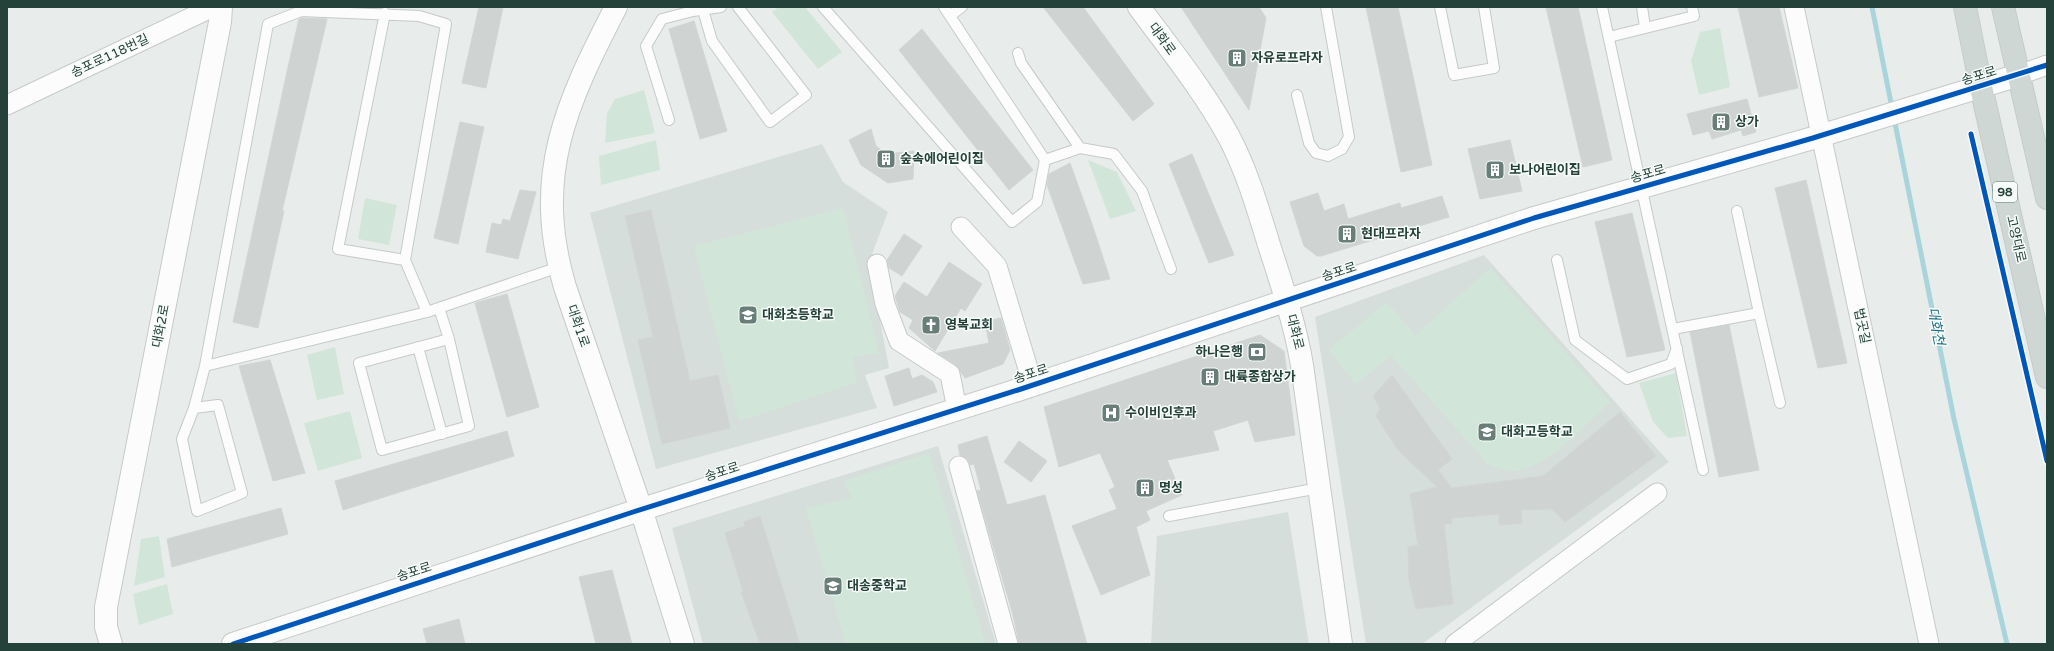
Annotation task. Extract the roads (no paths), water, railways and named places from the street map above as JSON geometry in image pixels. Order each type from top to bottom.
[{"type":"main road","name":"고양대로","points":[[1965,7],[1981,87],[2047,377]]},
{"type":"main road","points":[[2003,7],[2046,189]]},
{"type":"street","name":"송포로118번길","points":[[7,105],[213,7]]},
{"type":"street","name":"대화2로","points":[[111,644],[106,627],[106,607],[220,22],[221,7]]},
{"type":"street","name":"대화1로","points":[[616,7],[574,94],[563,125],[552,180],[553,235],[559,267],[641,510],[683,644]]},
{"type":"street","name":"대화로","points":[[1139,7],[1198,88],[1229,138],[1253,195],[1287,301],[1299,345],[1341,644]]},
{"type":"street","name":"법곳길","points":[[1794,7],[1830,133],[1930,644]]},
{"type":"street","points":[[2019,75],[2047,65]]},
{"type":"street","name":"송포로","points":[[233,644],[641,510],[1033,385],[1534,218],[1830,133],[2019,75]]},
{"type":"street","name":"송포로","points":[[961,227],[997,266],[1033,385]]},
{"type":"street","points":[[877,264],[884,304],[899,340],[950,374],[957,409]]},
{"type":"street","points":[[959,466],[1008,644]]},
{"type":"street","points":[[1455,644],[1657,493]]},
{"type":"lane","points":[[669,120],[646,46],[662,20],[721,7]]},
{"type":"lane","points":[[703,10],[712,41],[770,122],[806,95],[738,7]]},
{"type":"lane","points":[[824,7],[1012,222],[1037,202],[1045,160],[951,15],[944,7]]},
{"type":"lane","points":[[951,15],[962,7]]},
{"type":"lane","points":[[1297,95],[1309,144],[1316,152],[1328,156],[1342,149],[1349,138],[1326,7]]},
{"type":"lane","points":[[1440,7],[1454,75],[1494,68],[1484,7]]},
{"type":"lane","points":[[1602,7],[1703,470]]},
{"type":"lane","points":[[1642,7],[1645,27]]},
{"type":"lane","points":[[1609,37],[1694,16],[1692,7]]},
{"type":"lane","points":[[194,408],[218,404],[242,493],[197,510],[182,438],[194,408],[205,366],[268,24],[301,11],[385,13],[421,12],[446,24],[405,260],[427,312]]},
{"type":"lane","points":[[385,13],[338,249],[405,260]]},
{"type":"lane","points":[[1018,53],[1021,63],[1080,148]]},
{"type":"lane","points":[[1045,160],[1080,148],[1114,154],[1142,190],[1171,269]]},
{"type":"lane","points":[[1737,211],[1780,403]]},
{"type":"lane","points":[[1557,260],[1575,340],[1627,379],[1672,364],[1677,348]]},
{"type":"lane","points":[[205,366],[427,312],[559,267]]},
{"type":"lane","points":[[439,308],[449,339],[469,426],[382,450],[360,363],[449,339]]},
{"type":"lane","points":[[1673,329],[1759,313]]},
{"type":"lane","points":[[418,347],[442,434]]},
{"type":"lane","points":[[1169,516],[1319,488]]},
{"type":"waterway","name":"대화천","points":[[1872,7],[1892,108]]},
{"type":"waterway","name":"대화천","points":[[1894,118],[1954,419],[2007,644]]},
{"type":"place","name":"자유로프라자","points":[[1237,58]]},
{"type":"place","name":"상가","points":[[1721,122]]},
{"type":"place","name":"숲속에어린이집","points":[[886,159]]},
{"type":"place","name":"보나어린이집","points":[[1495,170]]},
{"type":"place","name":"현대프라자","points":[[1347,234]]},
{"type":"place","name":"대화초등학교","points":[[748,315]]},
{"type":"place","name":"영복교회","points":[[931,325]]},
{"type":"place","name":"하나은행","points":[[1257,352]]},
{"type":"place","name":"대륙종합상가","points":[[1210,377]]},
{"type":"place","name":"수이비인후과","points":[[1111,413]]},
{"type":"place","name":"대화고등학교","points":[[1487,432]]},
{"type":"place","name":"명성","points":[[1145,488]]},
{"type":"place","name":"대송중학교","points":[[833,586]]}]
